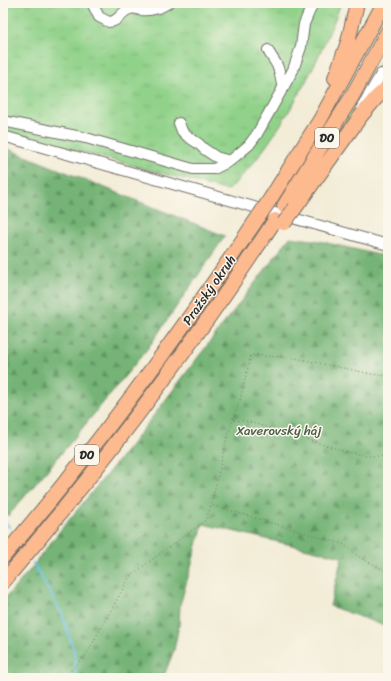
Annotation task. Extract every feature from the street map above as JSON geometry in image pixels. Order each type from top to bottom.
[{"type":"highway","points":[[320,120],[348,42],[357,3]]},
{"type":"highway","name":"Pražský okruh","points":[[3,557],[72,473],[138,388],[202,301],[269,201],[320,120],[384,3]]},
{"type":"highway","name":"Pražský okruh","points":[[3,582],[104,460],[290,207],[388,31]]},
{"type":"highway","points":[[290,207],[360,117],[388,87]]},
{"type":"street","points":[[92,3],[99,17],[109,22],[116,20],[124,12],[130,9],[152,10],[160,8],[168,3]]},
{"type":"street","points":[[3,121],[86,138],[193,169],[214,169],[230,161],[249,145],[257,134],[284,88],[298,60],[302,31],[313,3]]},
{"type":"street","points":[[268,50],[278,67],[281,75],[281,83],[284,88]]},
{"type":"street","points":[[290,207],[343,137],[381,74]]},
{"type":"street","points":[[179,123],[182,131],[187,136],[216,157],[230,161]]},
{"type":"street","points":[[3,136],[388,245]]},
{"type":"path","points":[[69,678],[72,670],[86,655],[130,576],[206,520],[233,420],[240,400],[251,355],[295,358],[388,376]]},
{"type":"path","points":[[233,420],[246,421],[344,451],[366,456],[388,456]]},
{"type":"path","points":[[211,506],[343,544],[361,558],[388,572]]},
{"type":"green space","points":[[3,3],[341,3],[324,44],[304,85],[280,125],[252,165],[230,189],[225,190],[3,131]]},
{"type":"green space","points":[[388,49],[388,79],[381,85],[376,74],[327,154],[326,153]]},
{"type":"green space","points":[[3,147],[225,236],[148,348],[8,516],[3,502],[3,433],[10,355],[3,286]]},
{"type":"green space","points":[[264,221],[227,280],[150,385],[105,444],[3,569],[3,563]]},
{"type":"green space","name":"Xaverovský háj","points":[[290,237],[319,241],[388,257],[388,627],[330,606],[342,557],[203,524],[180,605],[179,625],[174,650],[163,678],[3,678],[3,601],[131,445]]},
{"type":"green space","points":[[3,291],[6,306],[10,355],[3,433]]},
{"type":"waterway","points":[[3,310],[6,372],[3,461]]},
{"type":"waterway","points":[[3,519],[9,527]]},
{"type":"waterway","points":[[33,563],[62,614],[74,652],[76,678]]}]
